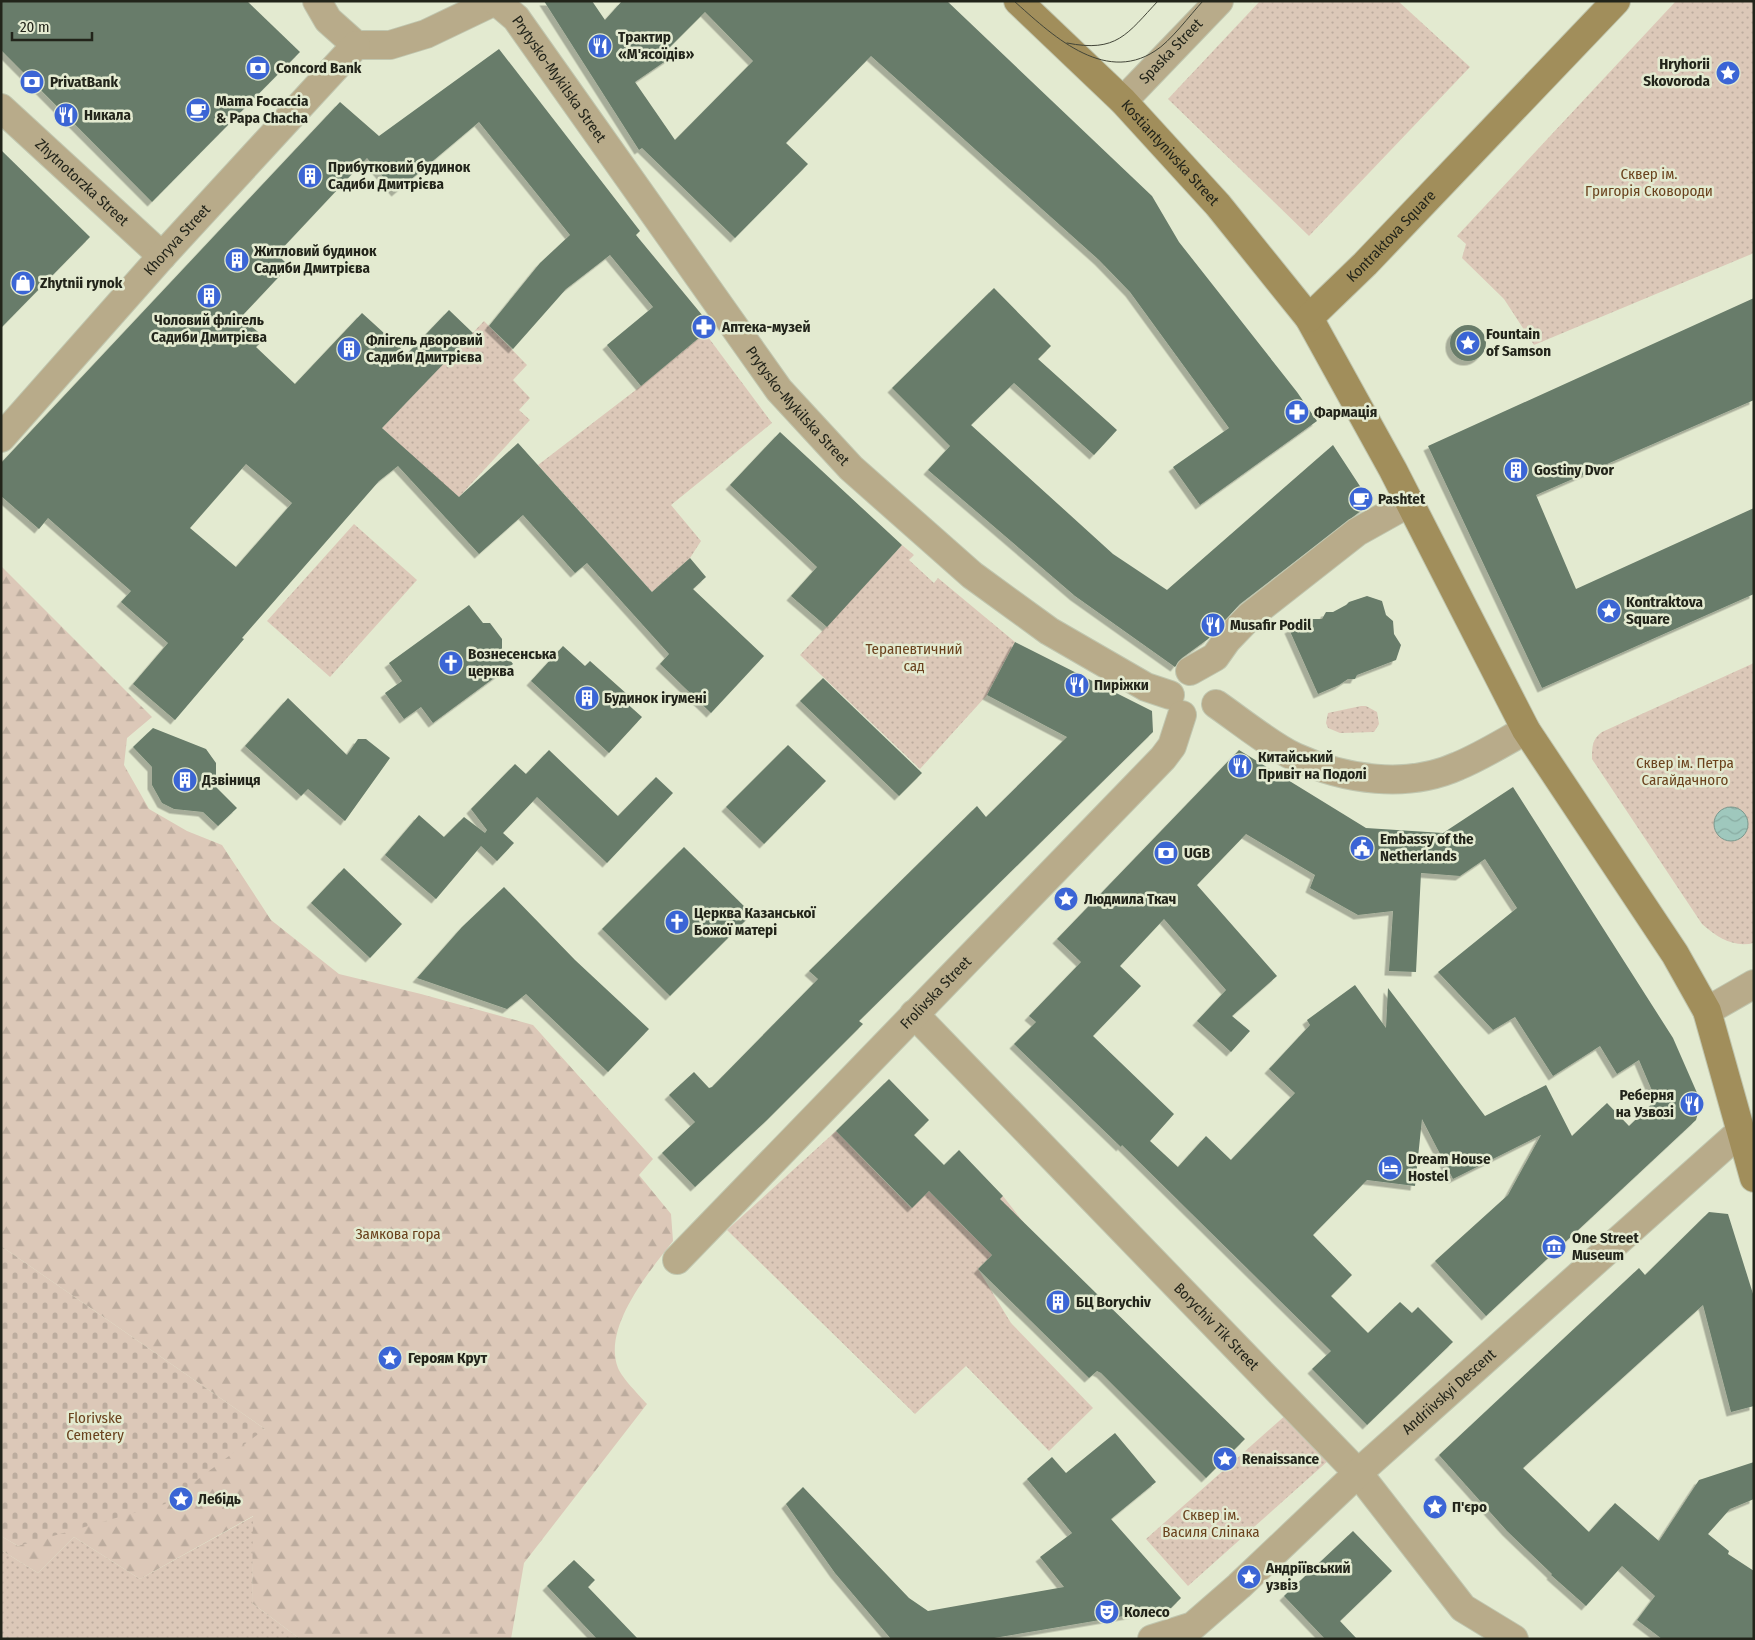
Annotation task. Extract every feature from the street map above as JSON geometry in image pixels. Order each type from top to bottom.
[{"type":"street","points":[[317,1],[328,20],[356,45],[390,45],[426,34],[495,1]]},
{"type":"street","name":"Prytysko-Mykilska Street","points":[[495,1],[516,18],[779,390],[851,468],[972,575],[1041,625],[1176,705]]},
{"type":"street","name":"Kostiantynivska Street","points":[[1018,1],[1122,101],[1218,205],[1309,318]]},
{"type":"street","name":"Spaska Street","points":[[1122,101],[1219,1]]},
{"type":"street","name":"Kontraktova Square","points":[[1309,318],[1365,264],[1616,1]]},
{"type":"street","name":"Khoryva Street","points":[[1,438],[162,256],[356,45]]},
{"type":"street","name":"Zhytnotorzka Street","points":[[1,108],[162,256]]},
{"type":"street","points":[[1309,318],[1526,730],[1675,954],[1707,1011],[1754,1178]]},
{"type":"street","points":[[1408,503],[1357,532],[1250,616],[1227,640],[1215,681],[1204,716],[1193,718],[1176,705],[1175,680],[1190,671],[1215,681],[1293,757],[1353,775],[1403,780],[1434,775],[1458,767],[1526,730]]},
{"type":"street","name":"Frolivska Street","points":[[676,1260],[1163,758],[1172,746],[1176,705]]},
{"type":"street","points":[[1707,1011],[1754,984]]},
{"type":"street","name":"Borychiv Tik Street","points":[[914,1014],[1358,1473],[1463,1608],[1514,1639]]},
{"type":"street","name":"Andriivskyi Descent","points":[[1152,1639],[1192,1626],[1239,1586],[1358,1473],[1740,1132]]},
{"type":"green space","points":[[1260,1],[1398,1],[1470,67],[1309,236],[1168,99]]},
{"type":"green space","name":"Сквер ім. Григорія Сковороди","points":[[1676,1],[1754,1],[1754,253],[1534,345],[1504,299],[1462,258],[1466,244],[1457,236]]},
{"type":"green space","points":[[484,321],[527,365],[513,380],[530,398],[519,410],[530,420],[458,498],[382,428]]},
{"type":"green space","points":[[705,333],[772,423],[671,505],[701,541],[690,558],[652,592],[538,465],[641,386]]},
{"type":"green space","points":[[354,524],[417,580],[330,677],[267,621]]},
{"type":"green space","name":"Терапевтичний сад","points":[[902,545],[914,555],[909,560],[934,583],[938,578],[1015,642],[987,695],[920,769],[800,655]]},
{"type":"green space","name":"Замкова гора","points":[[1,566],[152,717],[127,738],[124,765],[149,809],[187,831],[222,845],[271,920],[339,974],[421,994],[533,1025],[653,1159],[639,1175],[671,1214],[673,1241],[631,1300],[622,1318],[615,1352],[620,1372],[647,1404],[524,1563],[511,1639],[300,1639],[252,1603],[253,1516],[140,1579],[74,1537],[38,1573],[1,1550],[1,1536],[18,1546],[265,1429],[1,1246]]},
{"type":"green space","name":"Сквер ім. Петра Сагайдачного","points":[[1754,663],[1754,943],[1739,944],[1720,937],[1702,924],[1592,759],[1592,751],[1594,740],[1602,732]]},
{"type":"green space","points":[[1366,706],[1377,712],[1379,724],[1374,732],[1340,733],[1328,728],[1326,723],[1328,713]]},
{"type":"green space","points":[[836,1131],[911,1208],[929,1191],[967,1230],[1003,1196],[1024,1223],[978,1269],[1011,1323],[1093,1408],[1049,1451],[966,1366],[915,1414],[727,1230]]},
{"type":"green space","name":"Florivske Cemetery","points":[[1,1246],[265,1429],[165,1504],[18,1546],[1,1536]]},
{"type":"green space","name":"Сквер ім. Василя Сліпака","points":[[1287,1414],[1329,1460],[1188,1586],[1146,1539]]},
{"type":"green space","points":[[254,1516],[252,1603],[300,1639],[1,1639],[1,1550],[38,1573],[74,1537],[140,1579]]},
{"type":"water","points":[[1731,807],[1738,808],[1743,812],[1747,817],[1747,831],[1743,836],[1738,840],[1731,841],[1724,840],[1719,836],[1715,831],[1714,824],[1715,817],[1719,812],[1724,808]]},
{"type":"building","points":[[1,1],[247,1],[300,52],[152,202],[1,50]]},
{"type":"building","points":[[544,1],[592,1],[605,20],[622,1],[947,1],[1152,196],[1179,242],[1297,392],[1317,421],[1200,505],[1173,467],[1229,428],[1130,292],[1099,260],[871,56],[786,143],[808,164],[735,238],[642,148],[639,150]],"holes":[[[705,12],[753,61],[675,140],[635,82],[670,58],[665,52]]]},
{"type":"building","points":[[499,49],[640,231],[636,235],[712,327],[641,386],[607,345],[653,307],[610,255],[566,289],[513,349],[489,326],[540,263],[570,235],[479,122],[396,192],[367,158],[277,254],[289,266],[241,317],[265,338],[256,347],[295,384],[362,313],[407,354],[449,310],[473,333],[382,428],[459,497],[518,443],[652,592],[690,558],[706,577],[693,589],[764,656],[711,713],[660,664],[669,654],[587,563],[575,573],[523,515],[479,554],[398,466],[379,481],[242,638],[244,639],[175,720],[133,684],[168,643],[121,602],[131,591],[48,518],[39,529],[1,496],[1,463],[340,102],[379,136]],"holes":[[[246,464],[292,503],[236,567],[190,528]]]},
{"type":"building","name":"Zhytnii rynok","points":[[1,150],[90,237],[1,328]]},
{"type":"building","points":[[994,288],[1051,346],[1038,359],[1117,430],[1094,455],[1014,383],[971,425],[1113,554],[1167,590],[1333,445],[1371,503],[1240,604],[1208,639],[1182,658],[1175,667],[1075,596],[928,470],[950,446],[892,388]]},
{"type":"building","name":"Gostiny Dvor","points":[[1754,298],[1754,400],[1536,495],[1576,589],[1754,508],[1754,594],[1542,688],[1428,446]]},
{"type":"building","points":[[1468,325],[1480,331],[1486,343],[1480,355],[1468,361],[1456,355],[1450,343],[1456,331]]},
{"type":"building","points":[[780,432],[902,545],[827,627],[791,596],[817,567],[730,485]]},
{"type":"building","points":[[1367,596],[1382,601],[1386,615],[1393,621],[1394,634],[1401,645],[1396,660],[1357,675],[1355,679],[1348,679],[1318,694],[1289,629],[1310,619],[1322,619],[1326,612],[1333,612],[1349,602]]},
{"type":"building","name":"Вознесенська церква","points":[[469,605],[483,623],[490,623],[502,639],[502,649],[513,664],[433,723],[421,707],[404,719],[385,693],[402,681],[389,663]]},
{"type":"building","points":[[1015,642],[1152,711],[1153,732],[859,1021],[863,1024],[767,1120],[695,1187],[662,1153],[695,1122],[669,1095],[694,1072],[709,1088],[712,1087],[818,979],[809,971],[977,806],[986,817],[1067,737],[987,695]]},
{"type":"building","name":"Будинок ігумені","points":[[563,646],[585,666],[590,661],[628,695],[623,700],[642,717],[609,753],[531,681]]},
{"type":"building","points":[[823,678],[922,773],[899,796],[800,701]]},
{"type":"building","points":[[288,698],[347,755],[358,739],[366,739],[390,758],[345,821],[308,789],[301,796],[245,746]]},
{"type":"building","name":"Дзвіниця","points":[[153,728],[206,749],[216,763],[216,787],[237,808],[218,826],[203,812],[174,809],[162,803],[152,785],[152,767],[133,747]]},
{"type":"building","points":[[788,745],[826,781],[764,844],[726,807]]},
{"type":"building","points":[[549,750],[618,816],[656,777],[673,793],[607,863],[537,797],[503,833],[514,843],[497,861],[481,846],[436,899],[385,855],[419,815],[444,837],[464,817],[485,833],[487,830],[471,809],[515,764],[526,774]]},
{"type":"building","points":[[1239,750],[1366,828],[1443,833],[1513,787],[1673,1038],[1701,1102],[1696,1120],[1486,1316],[1435,1261],[1508,1195],[1541,1135],[1453,1179],[1422,1119],[1415,1186],[1367,1180],[1313,1235],[1352,1275],[1331,1296],[1368,1333],[1400,1302],[1412,1313],[1418,1307],[1453,1342],[1367,1425],[1312,1369],[1331,1351],[1122,1145],[1121,1147],[1014,1044],[1036,1022],[1029,1016],[1081,962],[1057,939]],"holes":[[[1246,834],[1315,875],[1310,888],[1358,915],[1393,911],[1389,971],[1416,972],[1421,873],[1460,876],[1485,859],[1517,908],[1438,972],[1493,1030],[1515,1017],[1553,1076],[1600,1046],[1617,1074],[1639,1060],[1656,1100],[1629,1126],[1607,1103],[1572,1136],[1546,1085],[1485,1116],[1388,988],[1386,1028],[1355,985],[1307,1020],[1310,1025],[1269,1069],[1295,1093],[1231,1160],[1206,1136],[1178,1167],[1150,1141],[1174,1114],[1093,1036],[1141,986],[1120,966],[1164,919],[1226,990],[1197,1021],[1231,1052],[1250,1031],[1232,1016],[1277,976],[1197,885]]]},
{"type":"building","name":"Церква Казанської Божої матері","points":[[684,847],[752,914],[670,996],[602,929]]},
{"type":"building","points":[[344,868],[402,924],[370,958],[311,903]]},
{"type":"building","points":[[504,887],[575,960],[649,1029],[608,1072],[526,994],[507,1009],[417,978],[462,927]]},
{"type":"building","points":[[889,1079],[929,1120],[914,1135],[944,1165],[959,1150],[1003,1196],[1000,1199],[1245,1439],[1206,1478],[1101,1373],[1097,1371],[1089,1378],[978,1269],[992,1255],[929,1191],[912,1208],[836,1131]]},
{"type":"building","points":[[1709,1212],[1728,1214],[1754,1297],[1754,1406],[1731,1412],[1703,1305],[1523,1468],[1589,1532],[1615,1503],[1659,1541],[1699,1480],[1754,1462],[1754,1499],[1730,1509],[1708,1534],[1729,1551],[1728,1554],[1754,1571],[1754,1639],[1662,1639],[1637,1620],[1655,1596],[1622,1566],[1586,1606],[1551,1575],[1507,1531],[1439,1455],[1639,1268],[1645,1275]]},
{"type":"building","points":[[1115,1433],[1156,1482],[1111,1519],[1181,1598],[1171,1608],[988,1639],[891,1639],[835,1573],[786,1504],[803,1487],[909,1598],[928,1611],[1064,1587],[1040,1557],[1072,1533],[1027,1479],[1052,1457],[1066,1473]]},
{"type":"building","points":[[1353,1531],[1392,1571],[1340,1621],[1357,1639],[1325,1639],[1284,1596]]},
{"type":"building","points":[[574,1560],[595,1580],[588,1587],[638,1639],[597,1639],[547,1586]]},
{"type":"tram line","points":[[1014,1],[1044,27],[1078,51],[1097,59],[1116,62],[1135,60],[1161,47],[1203,1]]},
{"type":"tram line","points":[[1067,43],[1084,45],[1110,43],[1129,31],[1158,1]]},
{"type":"place","name":"Трактир «М'ясоїдів»","points":[[600,46]]},
{"type":"place","name":"Concord Bank","points":[[258,68]]},
{"type":"place","name":"Hryhorii Skovoroda","points":[[1728,73]]},
{"type":"place","name":"PrivatBank","points":[[32,82]]},
{"type":"place","name":"Mama Focaccia & Papa Chacha","points":[[198,110]]},
{"type":"place","name":"Никала","points":[[66,115]]},
{"type":"place","name":"Прибутковий будинок Садиби Дмитрієва","points":[[310,176]]},
{"type":"place","name":"Житловий будинок Садиби Дмитрієва","points":[[237,260]]},
{"type":"place","name":"Zhytnii rynok","points":[[23,283]]},
{"type":"place","name":"Чоловий флігель Садиби Дмитрієва","points":[[209,296]]},
{"type":"place","name":"Аптека-музей","points":[[704,327]]},
{"type":"place","name":"Fountain of Samson","points":[[1468,343]]},
{"type":"place","name":"Флігель дворовий Садиби Дмитрієва","points":[[349,349]]},
{"type":"place","name":"Фармація","points":[[1297,412]]},
{"type":"place","name":"Gostiny Dvor","points":[[1516,470]]},
{"type":"place","name":"Pashtet","points":[[1361,499]]},
{"type":"place","name":"Kontraktova Square","points":[[1609,611]]},
{"type":"place","name":"Musafir Podil","points":[[1213,625]]},
{"type":"place","name":"Вознесенська церква","points":[[451,663]]},
{"type":"place","name":"Пиріжки","points":[[1077,685]]},
{"type":"place","name":"Будинок ігумені","points":[[587,698]]},
{"type":"place","name":"Китайський Привіт на Подолі","points":[[1240,766]]},
{"type":"place","name":"Дзвіниця","points":[[185,780]]},
{"type":"place","name":"Embassy of the Netherlands","points":[[1362,848]]},
{"type":"place","name":"UGB","points":[[1166,853]]},
{"type":"place","name":"Людмила Ткач","points":[[1066,899]]},
{"type":"place","name":"Церква Казанської Божої матері","points":[[677,922]]},
{"type":"place","name":"Реберня на Узвозі","points":[[1692,1104]]},
{"type":"place","name":"Dream House Hostel","points":[[1390,1168]]},
{"type":"place","name":"One Street Museum","points":[[1554,1247]]},
{"type":"place","name":"БЦ Borychiv","points":[[1058,1302]]},
{"type":"place","name":"Героям Крут","points":[[390,1358]]},
{"type":"place","name":"Renaissance","points":[[1225,1459]]},
{"type":"place","name":"Лебідь","points":[[181,1499]]},
{"type":"place","name":"П'єро","points":[[1435,1507]]},
{"type":"place","name":"Андріївський узвіз","points":[[1249,1577]]},
{"type":"place","name":"Колесо","points":[[1107,1612]]}]
